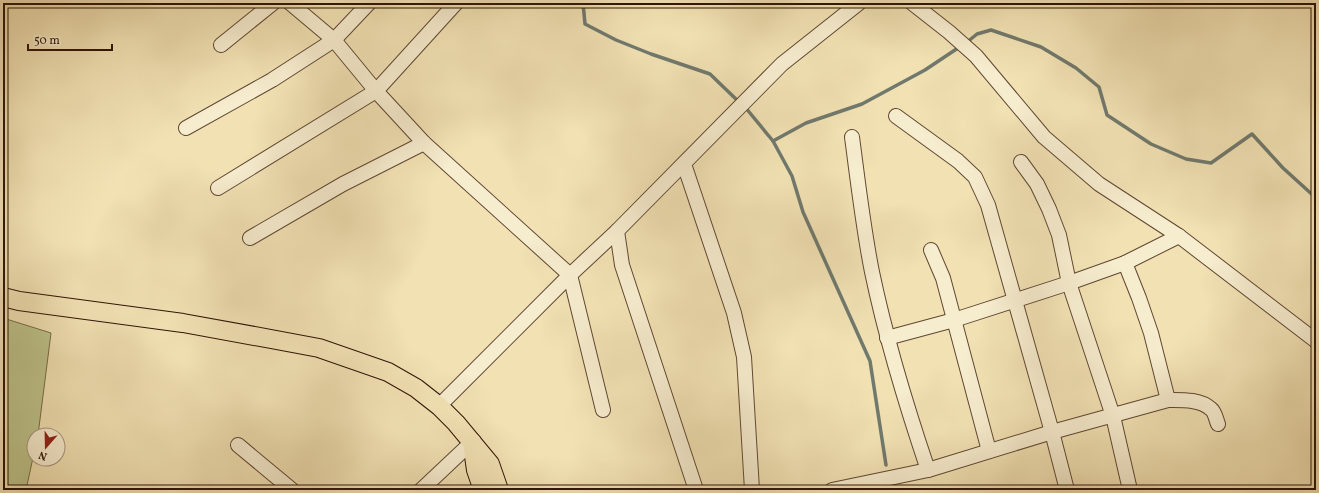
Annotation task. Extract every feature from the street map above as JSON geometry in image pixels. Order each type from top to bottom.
[{"type":"main road","points":[[3,297],[19,301],[183,323],[319,348],[388,372],[416,388],[439,406],[490,464],[499,490]]},
{"type":"main road","points":[[472,442],[476,470],[483,490]]},
{"type":"street","points":[[221,45],[273,3]]},
{"type":"street","points":[[290,3],[334,40],[376,91],[424,143],[570,275],[603,410]]},
{"type":"street","points":[[186,128],[272,80],[334,40],[369,3]]},
{"type":"street","points":[[218,188],[376,91],[456,3]]},
{"type":"street","points":[[439,406],[570,275],[617,231],[782,64],[859,3]]},
{"type":"street","points":[[912,3],[949,32],[976,56],[1044,137],[1099,184],[1179,236],[1316,342]]},
{"type":"street","points":[[896,116],[958,160],[975,177],[988,205],[1016,300],[1067,490]]},
{"type":"street","points":[[852,137],[860,204],[888,338],[906,404],[928,470]]},
{"type":"street","points":[[250,238],[343,184],[424,143]]},
{"type":"street","points":[[1021,162],[1037,184],[1059,235],[1069,283],[1113,416],[1130,490]]},
{"type":"street","points":[[684,164],[734,313],[744,357],[752,490]]},
{"type":"street","points":[[617,231],[622,265],[696,490]]},
{"type":"street","points":[[888,338],[954,320],[1069,283],[1125,263],[1179,236]]},
{"type":"street","points":[[931,250],[943,278],[989,451]]},
{"type":"street","points":[[1125,263],[1151,333],[1168,400]]},
{"type":"street","points":[[832,490],[928,470],[1052,432],[1168,400],[1187,400],[1200,403],[1212,410],[1218,424]]},
{"type":"street","points":[[421,490],[472,442]]},
{"type":"street","points":[[238,445],[292,490]]},
{"type":"green space","points":[[3,318],[51,333],[39,427],[26,427],[26,467],[31,467],[26,490],[3,490]]},
{"type":"waterway","points":[[583,3],[585,24],[616,40],[651,54],[710,74],[740,103]]},
{"type":"waterway","points":[[966,43],[977,34],[991,30],[1041,47],[1076,68],[1099,87],[1107,115],[1151,144],[1186,159],[1211,163],[1252,134],[1283,168],[1316,198]]},
{"type":"waterway","points":[[773,141],[806,123],[862,104],[925,70],[961,46]]},
{"type":"waterway","points":[[745,107],[773,141],[792,176],[803,212],[870,361],[886,465]]}]
